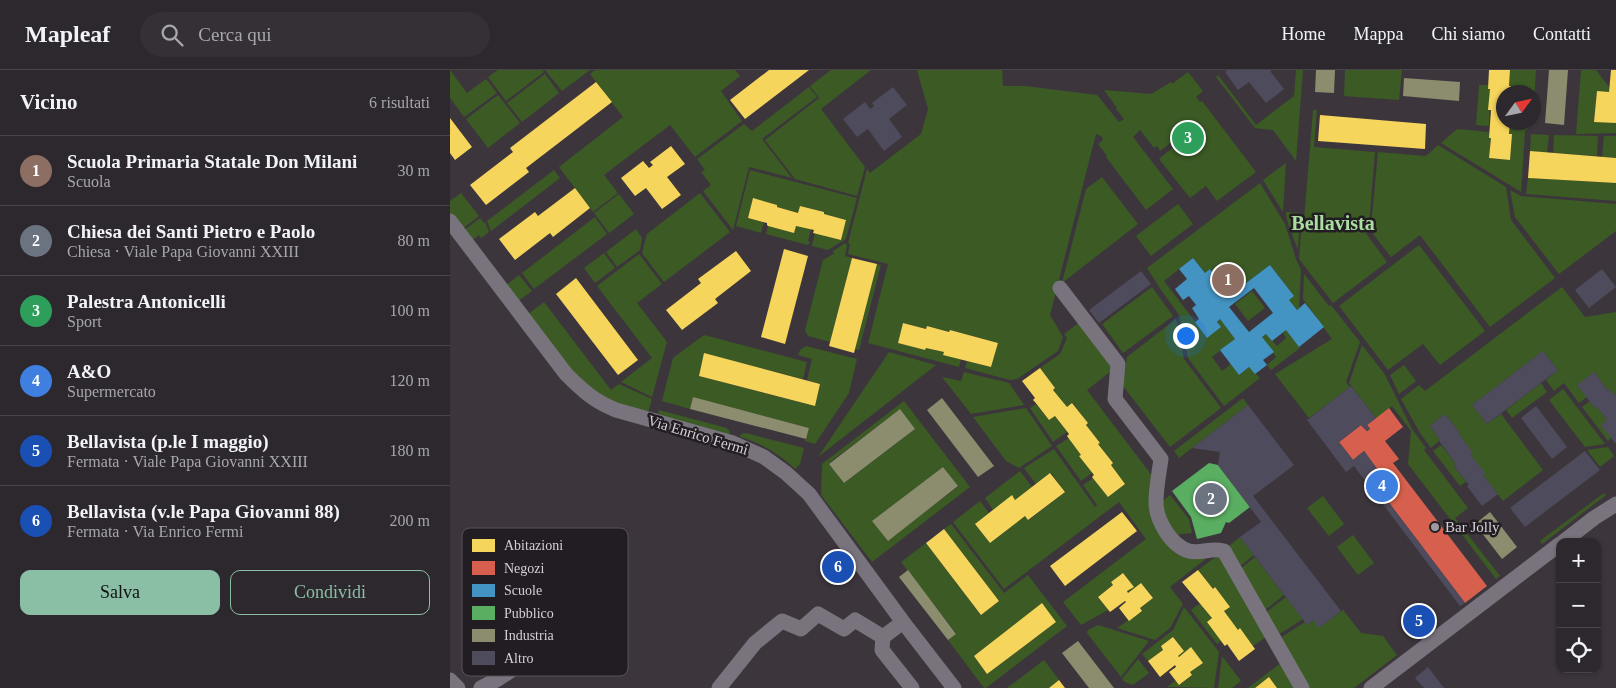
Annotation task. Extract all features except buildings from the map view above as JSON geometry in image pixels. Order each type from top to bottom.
[{"type":"street","name":"Via Enrico Fermi","points":[[450,221],[566,374],[584,392],[600,404],[616,410],[733,443],[764,457],[809,494],[954,688]]},
{"type":"street","points":[[1060,288],[1118,364],[1115,399],[1161,459],[1156,504],[1161,523],[1169,537],[1178,546],[1190,551],[1219,549],[1224,551],[1302,688]]},
{"type":"street","points":[[1568,538],[1616,504]]},
{"type":"street","points":[[1371,688],[1556,547]]},
{"type":"street","points":[[719,688],[755,643],[782,622],[801,629],[818,614],[844,629],[855,620],[883,637]]},
{"type":"street","points":[[903,622],[883,637],[882,650],[912,688]]},
{"type":"street","points":[[480,688],[503,676]]},
{"type":"street","points":[[450,680],[458,688]]},
{"type":"green space","points":[[450,70],[467,93],[486,79],[497,93],[464,117],[450,98]]},
{"type":"green space","points":[[498,70],[542,70],[544,72],[506,101],[488,77]]},
{"type":"green space","points":[[545,70],[590,70],[562,91]]},
{"type":"green space","points":[[595,70],[735,70],[740,76],[721,91],[742,121],[695,157],[670,125],[604,175],[618,193],[593,212],[559,167],[623,117],[590,74]]},
{"type":"green space","points":[[831,70],[871,70],[821,109],[865,167],[857,196],[795,179],[765,140],[819,98],[810,86]]},
{"type":"green space","points":[[917,70],[1002,70],[1003,86],[1025,86],[1097,95],[1119,122],[1124,119],[1104,90],[1151,94],[1171,82],[1172,84],[1188,72],[1203,91],[1196,97],[1200,102],[1202,101],[1256,172],[1217,201],[1206,186],[1190,198],[1159,159],[1175,146],[1172,142],[1160,151],[1157,146],[1154,148],[1140,130],[1133,137],[1173,189],[1146,210],[1106,157],[1098,144],[1103,140],[1101,136],[1096,134],[1050,315],[1063,337],[1058,351],[1017,379],[1010,380],[965,368],[967,361],[991,367],[998,343],[950,330],[949,332],[927,326],[926,329],[903,323],[898,343],[925,350],[926,348],[944,352],[943,354],[961,359],[959,367],[868,343],[888,264],[848,254],[850,244],[848,243],[867,169],[870,173],[921,134],[928,109]]},
{"type":"green space","points":[[1296,70],[1303,70],[1296,161],[1273,130],[1255,128],[1216,77],[1218,75],[1256,125],[1294,96]]},
{"type":"green space","points":[[1345,70],[1402,70],[1399,100],[1344,96]]},
{"type":"green space","points":[[1510,70],[1536,70],[1535,85],[1509,85]]},
{"type":"green space","points":[[1581,70],[1596,70],[1609,87],[1609,92],[1597,92],[1594,121],[1616,123],[1616,133],[1576,134]]},
{"type":"green space","points":[[545,74],[559,93],[522,122],[507,103]]},
{"type":"green space","points":[[1479,85],[1488,85],[1488,89],[1490,89],[1489,126],[1476,125]]},
{"type":"green space","points":[[809,87],[817,97],[762,139],[792,178],[749,167],[733,230],[703,191],[711,185],[701,172],[705,170],[697,159],[744,124],[752,131]]},
{"type":"green space","points":[[498,95],[520,123],[488,148],[466,119]]},
{"type":"green space","points":[[1313,110],[1317,110],[1314,147],[1375,152],[1369,225],[1365,228],[1367,231],[1365,232],[1387,262],[1333,303],[1299,259]]},
{"type":"green space","points":[[1457,129],[1489,132],[1489,137],[1491,138],[1489,158],[1509,160],[1510,130],[1526,130],[1521,192],[1441,143]]},
{"type":"green space","points":[[1531,134],[1549,135],[1547,153],[1530,151]]},
{"type":"green space","points":[[1554,135],[1598,136],[1597,156],[1553,153]]},
{"type":"green space","points":[[1604,136],[1616,136],[1616,158],[1602,157]]},
{"type":"green space","points":[[1438,145],[1506,187],[1511,220],[1555,278],[1490,327],[1420,235],[1391,257],[1373,234],[1375,232],[1371,227],[1378,152],[1426,156]]},
{"type":"green space","points":[[1286,163],[1283,212],[1263,180]]},
{"type":"green space","points":[[554,170],[560,178],[491,231],[487,221]]},
{"type":"green space","points":[[750,170],[857,198],[846,239],[828,250],[812,246],[815,233],[841,240],[846,220],[800,206],[798,213],[753,199],[748,218],[764,222],[761,233],[736,226]]},
{"type":"green space","points":[[1102,177],[1138,224],[1062,283],[1086,189]]},
{"type":"green space","points":[[1528,178],[1616,183],[1616,201],[1526,194]]},
{"type":"green space","points":[[1260,183],[1285,224],[1301,270],[1299,308],[1297,310],[1289,300],[1293,296],[1270,265],[1230,295],[1211,269],[1205,273],[1193,258],[1164,281],[1207,337],[1220,319],[1235,339],[1212,357],[1222,371],[1231,364],[1239,375],[1249,367],[1260,378],[1224,406],[1188,358],[1179,315],[1147,268]]},
{"type":"green space","points":[[1510,190],[1521,196],[1616,204],[1616,231],[1559,274],[1515,217]]},
{"type":"green space","points":[[461,193],[479,216],[462,229],[450,213],[450,201]]},
{"type":"green space","points":[[700,193],[730,232],[664,282],[642,253],[647,234]]},
{"type":"green space","points":[[619,194],[634,214],[609,233],[594,213]]},
{"type":"green space","points":[[1178,204],[1193,224],[1151,256],[1136,236]]},
{"type":"green space","points":[[1286,212],[1300,213],[1298,250],[1289,225]]},
{"type":"green space","points":[[595,217],[607,234],[534,289],[522,273]]},
{"type":"green space","points":[[480,218],[485,222],[489,232],[481,238],[479,235],[471,241],[463,231]]},
{"type":"green space","points":[[768,226],[794,233],[796,226],[811,229],[808,241],[810,242],[808,245],[766,234]]},
{"type":"green space","points":[[636,229],[642,238],[640,250],[617,267],[606,252]]},
{"type":"green space","points":[[845,243],[847,245],[845,256],[852,258],[830,342],[808,336],[805,330],[823,260],[835,253],[832,252]]},
{"type":"green space","points":[[1419,245],[1485,331],[1440,365],[1423,344],[1388,370],[1339,306]]},
{"type":"green space","points":[[604,253],[615,268],[595,283],[584,268]]},
{"type":"green space","points":[[639,254],[662,284],[637,303],[667,342],[652,397],[621,382],[652,358],[597,286]]},
{"type":"green space","points":[[877,264],[881,265],[859,350],[855,349]]},
{"type":"green space","points":[[1304,274],[1360,342],[1346,382],[1350,387],[1309,418],[1275,374],[1332,339],[1303,299]]},
{"type":"green space","points":[[519,275],[532,291],[517,302],[505,286]]},
{"type":"green space","points":[[1152,287],[1173,316],[1123,353],[1102,324]]},
{"type":"green space","points":[[1562,287],[1585,317],[1616,312],[1616,397],[1610,390],[1608,391],[1594,372],[1587,397],[1579,403],[1564,383],[1554,391],[1546,380],[1558,370],[1543,351],[1472,405],[1487,424],[1501,414],[1543,470],[1503,501],[1483,475],[1460,433],[1445,414],[1430,426],[1440,440],[1431,448],[1420,433],[1401,399],[1419,385],[1425,391]]},
{"type":"green space","points":[[1252,291],[1265,308],[1248,321],[1235,304]]},
{"type":"green space","points":[[544,302],[611,390],[619,384],[652,399],[648,413],[620,405],[602,397],[579,379],[527,315]]},
{"type":"green space","points":[[1176,319],[1184,359],[1221,408],[1170,447],[1123,386],[1127,357]]},
{"type":"green space","points":[[1080,322],[1115,368],[1087,390],[1153,477],[1167,545],[1177,554],[1187,557],[1212,554],[1170,587],[1183,604],[1170,628],[1155,640],[1117,628],[1142,611],[1140,608],[1153,598],[1141,583],[1128,593],[1127,591],[1133,586],[1123,573],[1111,582],[1113,585],[1098,597],[1108,610],[1081,625],[1063,602],[1146,539],[1119,502],[1004,589],[953,522],[980,501],[989,513],[975,524],[990,543],[1025,516],[1029,520],[1065,492],[1051,473],[1036,484],[1024,468],[1054,449],[1095,507],[1097,505],[1083,485],[1093,478],[1108,497],[1125,484],[1111,465],[1113,463],[1098,444],[1100,443],[1086,425],[1088,423],[1073,403],[1067,407],[1053,390],[1055,388],[1040,368],[1060,354],[1067,338],[1064,334]]},
{"type":"green space","points":[[1286,330],[1300,348],[1271,370],[1267,365],[1276,357],[1262,337],[1266,334],[1277,346],[1286,338],[1283,333]]},
{"type":"green space","points":[[704,335],[807,362],[803,379],[705,354],[699,376],[814,406],[820,384],[807,380],[812,359],[798,355],[800,350],[806,346],[857,359],[849,393],[815,444],[805,441],[809,428],[693,398],[690,409],[662,401],[673,358]]},
{"type":"green space","points":[[1362,345],[1384,373],[1412,429],[1426,448],[1424,450],[1468,508],[1455,518],[1500,576],[1496,579],[1408,464],[1411,431],[1392,406],[1376,418],[1349,383]]},
{"type":"green space","points":[[889,352],[936,365],[818,457]]},
{"type":"green space","points":[[1404,365],[1416,381],[1399,394],[1390,375]]},
{"type":"green space","points":[[964,372],[1009,383],[1024,405],[971,414],[942,377],[961,381]]},
{"type":"green space","points":[[1541,383],[1547,392],[1512,418],[1506,410]]},
{"type":"green space","points":[[1563,389],[1605,444],[1585,447],[1549,400]]},
{"type":"green space","points":[[1243,398],[1248,405],[1179,458],[1174,451]]},
{"type":"green space","points":[[904,401],[970,487],[872,562],[821,495],[822,464]],"holes":[[[899,410],[914,430],[844,483],[829,463]],[[943,467],[958,487],[887,540],[873,521]]]},
{"type":"green space","points":[[1590,401],[1607,420],[1611,438],[1608,441],[1582,407]]},
{"type":"green space","points":[[1036,404],[1049,420],[1055,416],[1067,432],[1053,442],[1030,408]]},
{"type":"green space","points":[[1026,408],[1052,446],[1019,468],[1006,461],[973,417]]},
{"type":"green space","points":[[659,410],[727,428],[730,432],[729,435],[658,416]]},
{"type":"green space","points":[[746,433],[804,448],[800,464],[795,469],[770,450],[740,437],[741,434]]},
{"type":"green space","points":[[1069,438],[1092,473],[1081,481],[1056,446]]},
{"type":"green space","points":[[1441,445],[1456,464],[1454,466],[1466,482],[1460,486],[1433,451]]},
{"type":"green space","points":[[1608,447],[1614,456],[1600,467],[1587,450]]},
{"type":"green space","points":[[1020,471],[1032,487],[1015,500],[1011,496],[993,510],[985,498]]},
{"type":"green space","points":[[1604,493],[1606,495],[1542,544],[1540,541]]},
{"type":"green space","points":[[1170,495],[1189,519],[1192,533],[1173,535],[1159,504]]},
{"type":"green space","points":[[1323,496],[1344,524],[1329,536],[1307,508]]},
{"type":"green space","points":[[951,524],[1004,593],[1028,575],[1067,626],[986,688],[984,688],[948,640],[956,633],[901,562],[926,543],[981,615],[999,601],[944,529]],"holes":[[[1042,604],[1056,622],[987,674],[974,656]]]},
{"type":"green space","points":[[1353,535],[1374,563],[1358,575],[1337,547]]},
{"type":"green space","points":[[1240,537],[1254,555],[1239,567],[1228,547]]},
{"type":"green space","points":[[1217,556],[1220,556],[1266,637],[1253,646],[1224,611],[1229,607],[1215,587],[1213,589],[1198,570]]},
{"type":"green space","points":[[1255,557],[1284,595],[1264,611],[1240,569]]},
{"type":"green space","points":[[1286,597],[1303,619],[1278,635],[1265,613]]},
{"type":"green space","points":[[1199,604],[1212,618],[1207,622],[1221,641],[1217,644],[1191,610]]},
{"type":"green space","points":[[1184,607],[1219,652],[1214,688],[1167,687],[1176,680],[1180,685],[1192,675],[1190,672],[1203,663],[1191,648],[1179,657],[1184,651],[1173,637],[1161,646],[1163,650],[1148,661],[1142,654],[1173,630]]},
{"type":"green space","points":[[1343,610],[1361,633],[1383,636],[1397,655],[1354,688],[1308,688],[1280,638],[1305,622],[1307,625],[1313,620],[1320,627]]},
{"type":"green space","points":[[1098,625],[1149,641],[1121,677],[1087,633],[1088,630]]},
{"type":"green space","points":[[1222,656],[1241,681],[1232,688],[1218,688]]},
{"type":"green space","points":[[1138,659],[1149,673],[1133,685],[1122,679]]},
{"type":"green space","points":[[1044,660],[1059,680],[1049,688],[1007,688]]},
{"type":"green space","points":[[1281,663],[1295,688],[1277,688],[1269,678],[1255,688],[1248,688]]},
{"type":"place","name":"Palestra Antonicelli","points":[[1188,138]]},
{"type":"place","name":"Scuola Primaria Statale Don Milani","points":[[1228,280]]},
{"type":"place","name":"A&O","points":[[1382,486]]},
{"type":"place","name":"Chiesa dei Santi Pietro e Paolo","points":[[1211,499]]},
{"type":"place","name":"Bar Jolly","points":[[1435,527]]},
{"type":"place","name":"Bellavista (v.le Papa Giovanni 88)","points":[[838,567]]},
{"type":"place","name":"Bellavista (p.le I maggio)","points":[[1419,621]]},
{"type":"district","name":"Bellavista","points":[[1333,223]]}]
